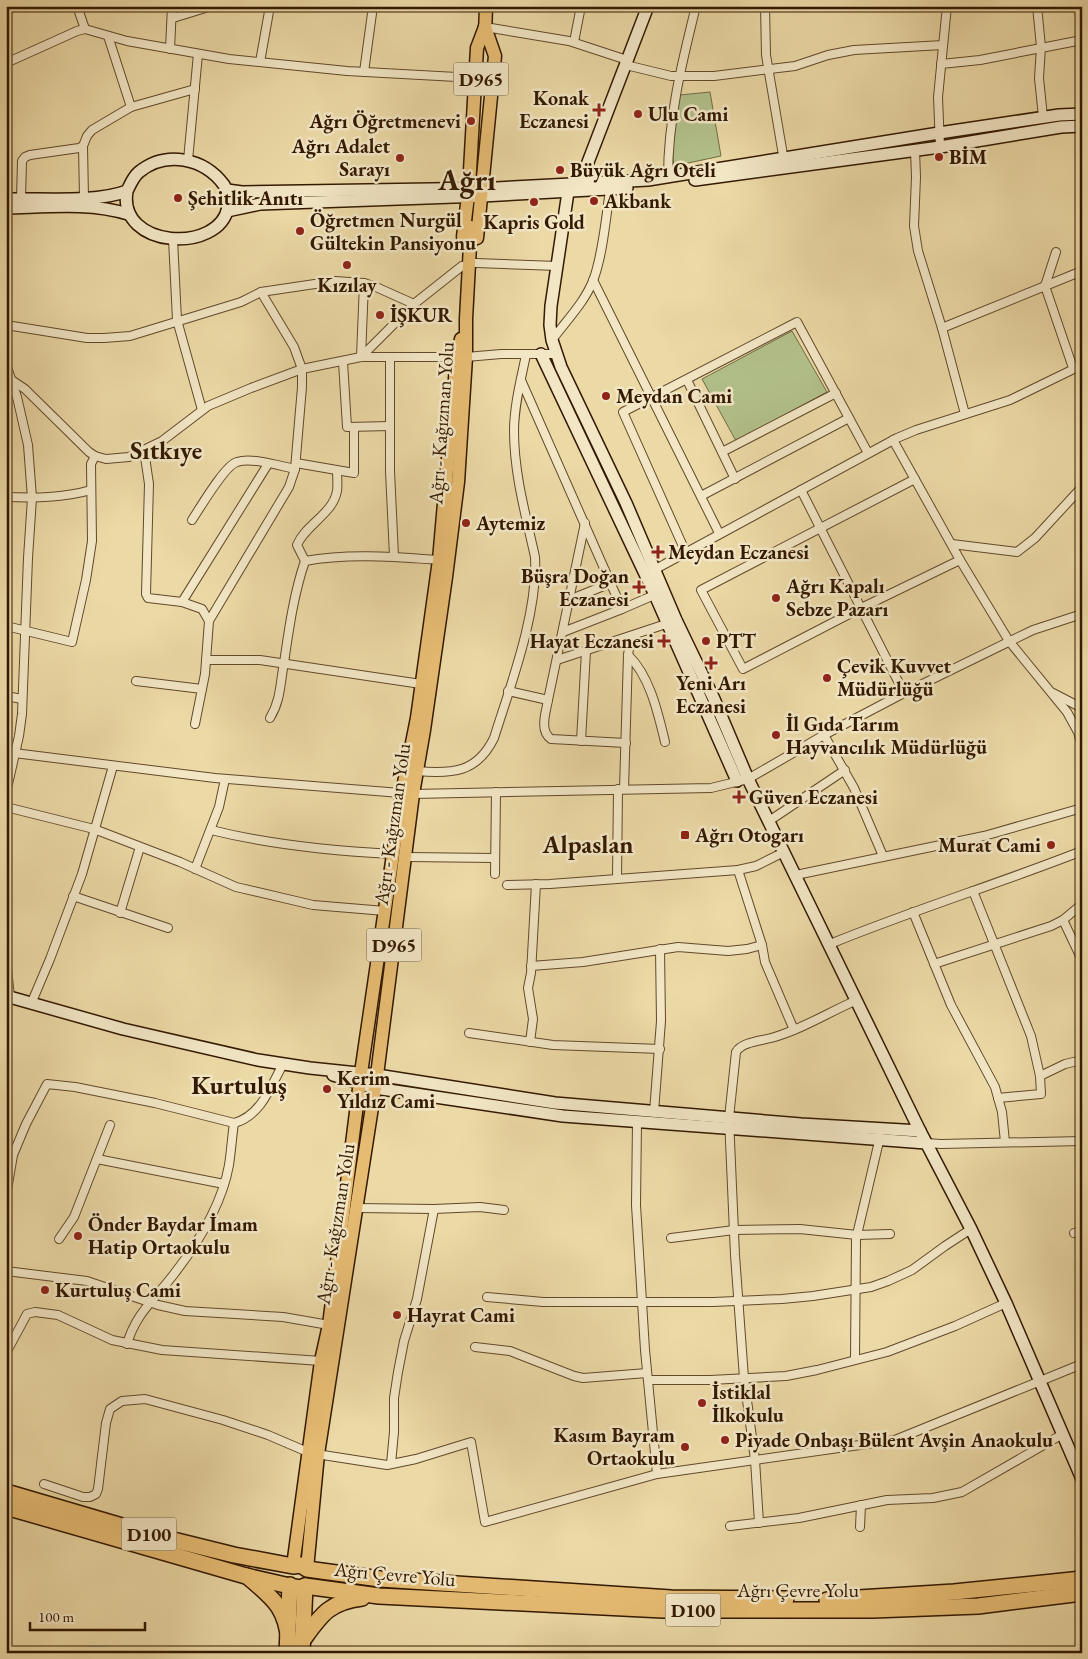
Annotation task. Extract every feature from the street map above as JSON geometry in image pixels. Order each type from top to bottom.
[{"type":"highway","name":"Ağrı Çevre Yolu","points":[[6,1492],[149,1534],[234,1556],[380,1579],[671,1598],[836,1600],[954,1592],[1082,1578]]},
{"type":"highway","name":"Ağrı Çevre Yolu","points":[[6,1507],[246,1576],[378,1596],[663,1610],[873,1610],[978,1606],[1082,1593]]},
{"type":"highway","name":"Ağrı Çevre Yolu","points":[[298,1585],[309,1580],[309,1572],[300,1567]]},
{"type":"highway","points":[[295,1647],[298,1585],[287,1578],[287,1574],[290,1568],[300,1567]]},
{"type":"highway","points":[[246,1576],[279,1607],[295,1647]]},
{"type":"highway","points":[[295,1647],[329,1608],[340,1602],[378,1596]]},
{"type":"main road","name":"D965","points":[[477,152],[485,6]]},
{"type":"main road","points":[[462,357],[462,266],[477,48],[485,27]]},
{"type":"main road","points":[[462,357],[474,318],[476,263],[495,56],[485,27]]},
{"type":"main road","name":"Ağrı - Kağızman Yolu","points":[[314,1454],[357,1208],[406,858],[408,793],[439,560],[462,357],[471,226]]},
{"type":"main road","name":"Ağrı - Kağızman Yolu","points":[[300,1567],[314,1454],[322,1361],[329,1325],[360,1078],[393,854],[408,793],[417,771],[445,586],[458,482],[462,357]]},
{"type":"street","points":[[77,6],[85,29]]},
{"type":"street","points":[[170,50],[173,18],[172,6]]},
{"type":"street","points":[[173,18],[212,6]]},
{"type":"street","points":[[260,62],[270,6]]},
{"type":"street","points":[[364,72],[373,6]]},
{"type":"street","points":[[574,42],[581,6]]},
{"type":"street","points":[[580,183],[648,6]]},
{"type":"street","points":[[668,177],[670,130],[696,6]]},
{"type":"street","points":[[765,6],[766,55],[784,164]]},
{"type":"street","points":[[940,146],[938,97],[947,6]]},
{"type":"street","points":[[1037,6],[1041,48],[1039,78],[1043,117]]},
{"type":"street","points":[[485,27],[574,42],[626,62],[680,77],[714,76],[795,66],[828,55],[854,50],[943,45]]},
{"type":"street","points":[[6,63],[76,31],[85,29],[170,50],[260,62],[364,72],[475,78]]},
{"type":"street","points":[[108,36],[131,107]]},
{"type":"street","points":[[941,64],[980,60],[1082,40]]},
{"type":"street","points":[[188,160],[198,54]]},
{"type":"street","points":[[84,198],[83,146],[92,130],[131,107],[195,89]]},
{"type":"street","points":[[227,190],[247,192],[568,192],[648,187],[784,164],[938,133],[1043,117],[1082,114]]},
{"type":"street","points":[[483,192],[580,183],[648,180],[915,150],[1061,127],[1082,126]]},
{"type":"street","points":[[21,198],[22,161],[25,157],[73,150],[83,146]]},
{"type":"street","points":[[915,150],[915,239],[966,414]]},
{"type":"street","points":[[176,159],[188,160],[211,171],[227,190],[228,211],[221,222],[210,231],[173,240],[159,237],[137,225],[128,214],[125,200],[132,180],[139,173],[157,162],[176,159]]},
{"type":"street","points":[[552,340],[584,297],[594,280],[610,190]]},
{"type":"street","points":[[6,199],[110,197],[127,191]]},
{"type":"street","points":[[228,211],[260,204],[468,192]]},
{"type":"street","points":[[568,192],[552,306],[550,325],[552,340],[556,354],[626,503],[650,572]]},
{"type":"street","points":[[6,208],[95,207],[128,214]]},
{"type":"street","points":[[173,240],[177,320],[202,410]]},
{"type":"street","points":[[1056,252],[1045,286],[1073,368]]},
{"type":"street","points":[[476,263],[558,266]]},
{"type":"street","points":[[361,357],[414,304],[462,266]]},
{"type":"street","points":[[942,328],[1082,271]]},
{"type":"street","points":[[594,280],[653,396],[719,533]]},
{"type":"street","points":[[6,325],[87,338],[130,336],[177,320],[241,302],[261,292],[334,281],[364,283],[376,286],[414,304]]},
{"type":"street","points":[[361,357],[364,283]]},
{"type":"street","points":[[195,724],[206,660],[209,621],[289,487],[295,466],[302,369],[294,347],[261,292]]},
{"type":"street","points":[[686,553],[623,412],[797,322],[868,453]]},
{"type":"street","points":[[10,379],[25,389],[75,440],[95,456],[106,459],[119,459],[129,457],[162,441],[202,410],[251,388],[302,369],[361,357],[462,357],[501,354],[556,354]]},
{"type":"street","points":[[541,354],[650,572],[672,622],[714,699],[743,780],[769,821],[926,1143],[972,1229],[1082,1479]]},
{"type":"street","points":[[417,771],[454,772],[471,766],[488,749],[494,738],[527,626],[536,569],[516,469],[514,429],[526,355]]},
{"type":"street","points":[[390,357],[390,471],[394,556]]},
{"type":"street","points":[[343,362],[347,427],[390,426]]},
{"type":"street","points":[[6,364],[17,397],[28,445],[32,498],[21,723],[6,794]]},
{"type":"street","points":[[650,572],[893,440],[916,430],[1010,400],[1082,364]]},
{"type":"street","points":[[521,380],[622,610]]},
{"type":"street","points":[[686,380],[735,479]]},
{"type":"street","points":[[722,452],[836,393]]},
{"type":"street","points":[[701,496],[849,418]]},
{"type":"street","points":[[192,520],[230,466],[236,462],[243,461],[354,473],[354,427]]},
{"type":"street","points":[[893,440],[960,560],[1009,641],[1067,712],[1078,732],[1082,746]]},
{"type":"street","points":[[144,450],[149,484],[146,594],[148,598],[153,600],[182,602],[202,609],[209,621]]},
{"type":"street","points":[[6,626],[72,642],[86,580],[92,541],[91,464],[95,456]]},
{"type":"street","points":[[182,602],[268,464]]},
{"type":"street","points":[[270,718],[280,696],[283,664],[297,584],[305,560],[297,545],[300,537],[330,506],[337,492],[337,471]]},
{"type":"street","points":[[915,479],[701,590],[743,669],[860,608],[960,560]]},
{"type":"street","points":[[952,544],[1016,552],[1034,538],[1082,487]]},
{"type":"street","points":[[6,497],[32,498],[76,495],[91,490]]},
{"type":"street","points":[[801,490],[904,692]]},
{"type":"street","points":[[585,523],[548,700],[544,728],[547,736],[555,739],[626,743]]},
{"type":"street","points":[[305,560],[329,557],[394,556],[439,560]]},
{"type":"street","points":[[569,600],[611,583]]},
{"type":"street","points":[[563,632],[622,610],[659,593]]},
{"type":"street","points":[[6,752],[225,779],[408,793],[711,788],[743,780],[904,692],[1009,641],[1033,630],[1082,614]]},
{"type":"street","points":[[557,660],[672,622]]},
{"type":"street","points":[[618,878],[630,636]]},
{"type":"street","points":[[581,741],[586,651]]},
{"type":"street","points":[[628,655],[638,664],[651,694],[665,742]]},
{"type":"street","points":[[206,660],[260,660],[421,684]]},
{"type":"street","points":[[136,681],[202,689]]},
{"type":"street","points":[[508,691],[548,700]]},
{"type":"street","points":[[1049,691],[1082,708]]},
{"type":"street","points":[[6,696],[22,699]]},
{"type":"street","points":[[824,735],[844,770],[883,856]]},
{"type":"street","points":[[31,1004],[73,896],[113,766]]},
{"type":"street","points":[[769,821],[844,770]]},
{"type":"street","points":[[195,869],[219,808],[225,779]]},
{"type":"street","points":[[496,792],[496,874]]},
{"type":"street","points":[[6,807],[94,829],[236,887],[312,905],[385,911]]},
{"type":"street","points":[[796,874],[984,836],[1082,808]]},
{"type":"street","points":[[211,830],[241,838],[280,844],[341,851],[393,854]]},
{"type":"street","points":[[120,913],[140,847]]},
{"type":"street","points":[[830,944],[877,925],[1082,851]]},
{"type":"street","points":[[507,885],[738,870],[756,866],[784,852]]},
{"type":"street","points":[[406,858],[495,858]]},
{"type":"street","points":[[738,870],[762,945],[765,962],[794,1030]]},
{"type":"street","points":[[530,1042],[533,1019],[528,988],[536,884]]},
{"type":"street","points":[[973,891],[1031,1036],[1040,1076],[1041,1094],[998,1098]]},
{"type":"street","points":[[73,896],[168,928]]},
{"type":"street","points":[[934,964],[1051,926],[1063,920],[1082,904]]},
{"type":"street","points":[[913,912],[951,1005],[995,1087],[1002,1112],[1005,1142]]},
{"type":"street","points":[[1063,920],[1082,960]]},
{"type":"street","points":[[531,966],[583,962],[678,947],[728,951],[762,945]]},
{"type":"street","points":[[654,1112],[660,1049],[660,949]]},
{"type":"street","points":[[6,959],[8,996],[123,1029],[258,1060],[360,1078],[377,1075],[555,1103],[654,1112],[729,1123]]},
{"type":"street","points":[[759,1523],[755,1460],[744,1378],[734,1230],[729,1123],[734,1062],[738,1048],[777,1037],[857,1000]]},
{"type":"street","points":[[468,1033],[553,1045],[660,1049]]},
{"type":"street","points":[[1040,1076],[1066,1064],[1082,1060]]},
{"type":"street","points":[[6,1196],[10,1155],[47,1084],[75,1087],[155,1103],[234,1123],[241,1122],[257,1110],[283,1064]]},
{"type":"street","points":[[360,1078],[375,1088],[563,1116],[637,1122],[729,1123],[881,1134],[941,1144],[1082,1141]]},
{"type":"street","points":[[637,1122],[636,1205],[656,1474]]},
{"type":"street","points":[[127,1344],[132,1328],[149,1302],[173,1275],[192,1249],[218,1201],[229,1166],[234,1123]]},
{"type":"street","points":[[58,1239],[74,1217],[110,1125]]},
{"type":"street","points":[[881,1134],[920,1130]]},
{"type":"street","points":[[856,1359],[855,1254],[857,1235],[881,1134]]},
{"type":"street","points":[[97,1159],[224,1184]]},
{"type":"street","points":[[357,1208],[434,1209],[480,1207],[504,1210]]},
{"type":"street","points":[[391,1464],[394,1432],[394,1398],[398,1372],[404,1341],[417,1299],[434,1209]]},
{"type":"street","points":[[672,1238],[734,1230],[810,1229],[857,1235],[890,1234]]},
{"type":"street","points":[[487,1297],[543,1302],[738,1301],[782,1299],[872,1287],[912,1270],[972,1229]]},
{"type":"street","points":[[6,1272],[87,1281],[149,1302],[186,1310],[284,1317],[329,1325]]},
{"type":"street","points":[[475,1347],[510,1351],[583,1378],[648,1376],[744,1378],[786,1376],[887,1352],[955,1326],[1006,1303]]},
{"type":"street","points":[[6,1353],[27,1314],[35,1312],[58,1315],[112,1340],[162,1350],[322,1361]]},
{"type":"street","points":[[44,1484],[83,1497],[90,1497],[96,1494],[106,1423],[110,1409],[116,1403],[145,1399],[268,1434],[314,1454],[370,1463],[391,1464],[416,1460],[471,1442],[485,1522],[656,1474],[895,1440],[1082,1364]]},
{"type":"street","points":[[730,1526],[799,1518],[887,1500],[933,1498],[962,1492],[1061,1434]]},
{"type":"street","points":[[860,1527],[861,1505]]},
{"type":"green space","points":[[710,92],[721,156],[674,166],[670,137],[680,95]]},
{"type":"green space","points":[[792,331],[827,392],[736,441],[702,379]]},
{"type":"waterway","points":[[91,1653],[104,1653]]},
{"type":"tunnel","points":[[471,227],[474,194]]},
{"type":"place","name":"Konak Eczanesi","points":[[599,110]]},
{"type":"place","name":"Ulu Cami","points":[[638,114]]},
{"type":"place","name":"Ağrı Öğretmenevi","points":[[471,121]]},
{"type":"place","name":"BİM","points":[[939,157]]},
{"type":"place","name":"Ağrı Adalet Sarayı","points":[[400,158]]},
{"type":"place","name":"Büyük Ağrı Oteli","points":[[560,170]]},
{"type":"place","name":"Şehitlik Anıtı","points":[[178,198]]},
{"type":"place","name":"Akbank","points":[[594,201]]},
{"type":"place","name":"Kapris Gold","points":[[534,202]]},
{"type":"place","name":"Öğretmen Nurgül Gültekin Pansiyonu","points":[[300,231]]},
{"type":"place","name":"Kızılay","points":[[347,265]]},
{"type":"place","name":"İŞKUR","points":[[380,315]]},
{"type":"place","name":"Meydan Cami","points":[[606,396]]},
{"type":"place","name":"Aytemiz","points":[[466,523]]},
{"type":"place","name":"Meydan Eczanesi","points":[[658,552]]},
{"type":"place","name":"Büşra Doğan Eczanesi","points":[[639,587]]},
{"type":"place","name":"Ağrı Kapalı Sebze Pazarı","points":[[776,598]]},
{"type":"place","name":"Hayat Eczanesi","points":[[664,641]]},
{"type":"place","name":"PTT","points":[[706,641]]},
{"type":"place","name":"Yeni Arı Eczanesi","points":[[711,663]]},
{"type":"place","name":"Çevik Kuvvet Müdürlüğü","points":[[827,678]]},
{"type":"place","name":"İl Gıda Tarım Hayvancılık Müdürlüğü","points":[[776,735]]},
{"type":"place","name":"Güven Eczanesi","points":[[739,797]]},
{"type":"place","name":"Ağrı Otogarı","points":[[685,835]]},
{"type":"place","name":"Murat Cami","points":[[1051,845]]},
{"type":"place","name":"Kerim Yıldız Cami","points":[[327,1089]]},
{"type":"place","name":"Önder Baydar İmam Hatip Ortaokulu","points":[[78,1236]]},
{"type":"place","name":"Kurtuluş Cami","points":[[45,1290]]},
{"type":"place","name":"Hayrat Cami","points":[[397,1315]]},
{"type":"place","name":"İstiklal İlkokulu","points":[[702,1403]]},
{"type":"place","name":"Piyade Onbaşı Bülent Avşin Anaokulu","points":[[725,1440]]},
{"type":"place","name":"Kasım Bayram Ortaokulu","points":[[685,1447]]},
{"type":"district","name":"Ağrı","points":[[467,180]]},
{"type":"district","name":"Sıtkıye","points":[[166,450]]},
{"type":"district","name":"Alpaslan","points":[[588,844]]},
{"type":"district","name":"Kurtuluş","points":[[239,1085]]}]
